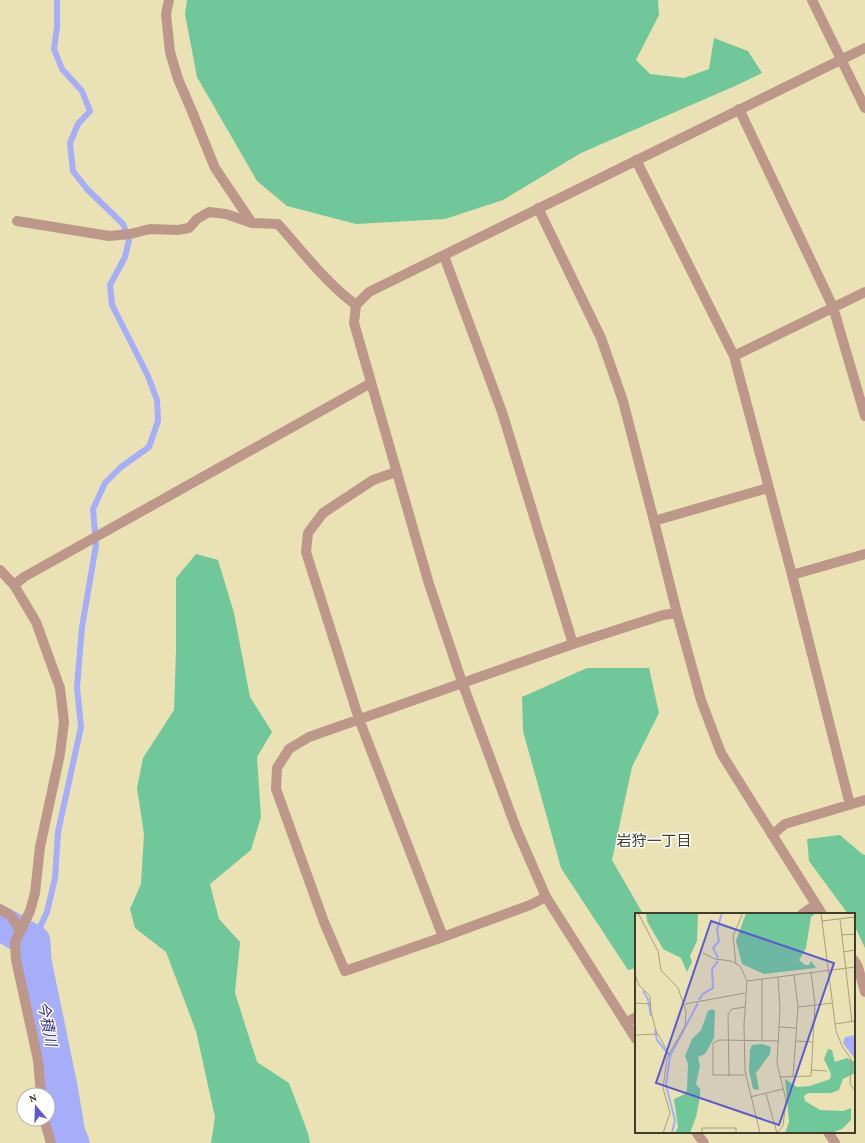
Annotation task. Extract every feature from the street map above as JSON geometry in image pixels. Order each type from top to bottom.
[{"type":"street","points":[[169,0],[166,14],[170,52],[178,79],[215,168],[252,223]]},
{"type":"street","points":[[812,0],[865,108]]},
{"type":"street","points":[[635,1037],[546,897],[533,871],[516,828],[462,682],[429,584],[354,323],[356,305],[369,292],[865,48]]},
{"type":"street","points":[[739,109],[833,307],[865,416]]},
{"type":"street","points":[[636,160],[734,356],[792,575],[850,805]]},
{"type":"street","points":[[538,208],[601,338],[623,401],[677,613],[701,700],[721,753],[821,913]]},
{"type":"street","points":[[17,221],[109,236],[130,234],[150,229],[178,230],[189,228],[197,219],[209,212],[226,214],[252,223],[278,224],[328,281],[340,293],[356,305]]},
{"type":"street","points":[[444,256],[502,412],[573,644]]},
{"type":"street","points":[[734,356],[865,292]]},
{"type":"street","points":[[14,585],[31,574],[371,383]]},
{"type":"street","points":[[396,472],[373,480],[323,512],[308,533],[306,552],[359,719],[443,938]]},
{"type":"street","points":[[654,521],[768,488]]},
{"type":"street","points":[[792,575],[865,554]]},
{"type":"street","points":[[0,570],[14,585],[36,622],[60,688],[64,722],[60,754],[40,847],[35,893],[30,911],[15,942],[16,960],[38,1060],[40,1087]]},
{"type":"street","points":[[546,897],[530,905],[443,938],[344,971],[324,922],[276,789],[277,768],[289,749],[309,737],[573,644],[663,615],[677,613]]},
{"type":"street","points":[[772,835],[784,824],[865,800]]},
{"type":"street","points":[[803,913],[815,905]]},
{"type":"street","points":[[0,909],[11,916],[20,930]]},
{"type":"street","points":[[855,962],[858,967],[865,992]]},
{"type":"street","points":[[626,1023],[635,1018]]},
{"type":"street","points":[[46,1127],[51,1143]]},
{"type":"street","points":[[697,1133],[704,1143]]},
{"type":"street","points":[[829,1133],[835,1143]]},
{"type":"green space","points":[[187,0],[658,0],[659,15],[636,60],[650,74],[684,78],[709,69],[714,38],[748,51],[762,73],[581,153],[503,200],[445,219],[356,224],[287,206],[257,181],[197,77],[185,14]]},
{"type":"green space","points":[[196,554],[218,560],[234,613],[250,697],[272,732],[257,757],[261,817],[251,850],[210,884],[219,919],[240,942],[235,993],[257,1062],[289,1083],[308,1133],[310,1143],[211,1143],[215,1117],[196,1031],[166,952],[135,928],[130,909],[141,884],[144,834],[137,788],[143,758],[174,710],[176,578]]},
{"type":"green space","points":[[587,668],[649,668],[659,713],[632,767],[612,860],[642,913],[635,913],[635,968],[628,970],[561,868],[523,731],[522,697]]},
{"type":"green space","points":[[840,835],[865,855],[865,948],[855,927],[855,913],[847,913],[809,861],[807,839]]},
{"type":"waterway","points":[[33,942],[47,912],[55,878],[58,832],[81,727],[77,687],[82,627],[96,545],[93,509],[105,483],[121,467],[149,447],[158,421],[157,400],[148,376],[112,305],[110,285],[125,257],[129,240],[123,224],[87,189],[73,171],[70,143],[78,124],[90,111],[82,91],[62,69],[54,49],[57,27],[57,0]]},
{"type":"waterway","name":"今積川","points":[[0,923],[33,942],[34,961],[60,1087],[68,1134],[72,1143]]},
{"type":"district","name":"岩狩一丁目","points":[[654,841]]}]
